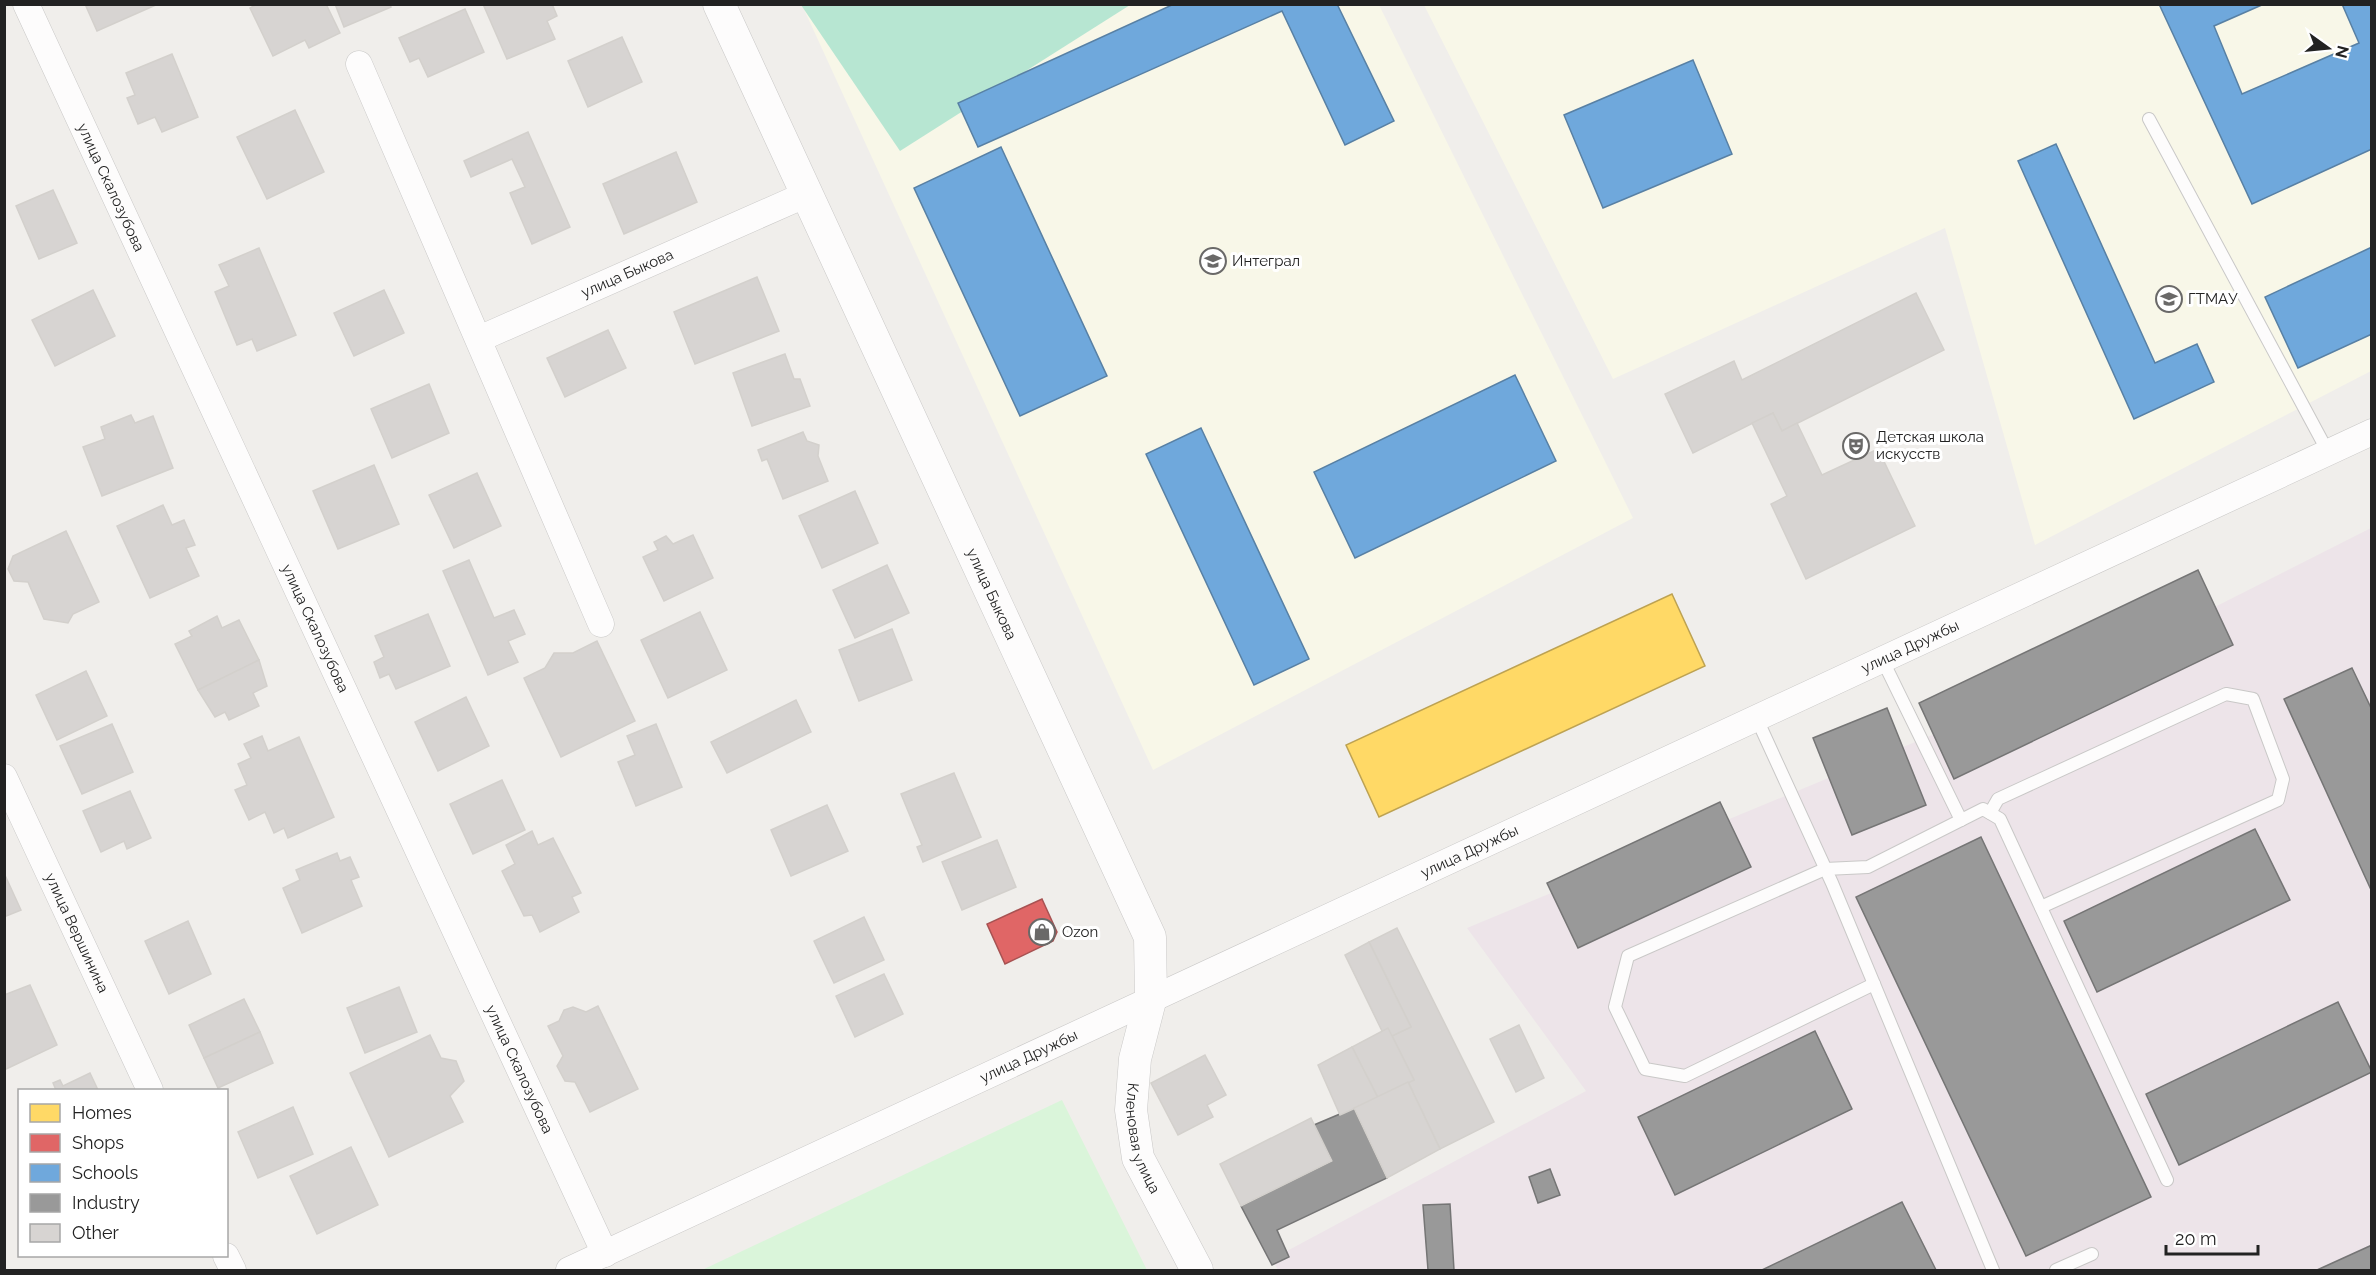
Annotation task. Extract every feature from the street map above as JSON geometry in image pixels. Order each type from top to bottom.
[{"type":"street","name":"улица Скалозубова","points":[[26,4],[605,1254]]},
{"type":"street","name":"улица Быкова","points":[[719,4],[1150,937],[1152,998]]},
{"type":"street","points":[[359,64],[601,624]]},
{"type":"street","name":"улица Быкова","points":[[479,339],[807,194]]},
{"type":"street","name":"улица Дружбы","points":[[568,1270],[2372,432]]},
{"type":"street","name":"улица Вершинина","points":[[4,777],[150,1089]]},
{"type":"street","name":"Кленовая улица","points":[[1152,998],[1135,1059],[1131,1110],[1137,1158],[1197,1270]]},
{"type":"lane","points":[[2149,119],[2328,452]]},
{"type":"lane","points":[[1882,659],[1961,820]]},
{"type":"lane","points":[[1989,813],[1998,799],[2226,694],[2253,699],[2283,779],[2277,800],[2041,907]]},
{"type":"lane","points":[[1756,717],[1825,869],[1993,1270]]},
{"type":"lane","points":[[1874,984],[1685,1076],[1645,1069],[1615,1006],[1628,956],[1825,869],[1868,867],[1983,809],[2000,819],[2167,1180]]},
{"type":"lane","points":[[2056,1270],[2092,1254]]},
{"type":"shaded area","name":"Интеграл","points":[[802,5],[1379,5],[1633,518],[1153,770]]},
{"type":"shaded area","name":"ГТМАУ","points":[[1424,5],[2371,5],[2371,371],[2035,545],[1945,228],[1613,379]]},
{"type":"shaded area","points":[[2371,528],[2371,1270],[1278,1270],[1272,1259],[1586,1091],[1467,928],[2096,667]]},
{"type":"green space","points":[[801,5],[1130,5],[900,151]]},
{"type":"green space","points":[[1062,1100],[1147,1270],[702,1270]]},
{"type":"building: Homes","points":[[1672,594],[1705,666],[1379,817],[1346,745]]},
{"type":"building: Shops","points":[[1042,899],[1057,932],[1053,941],[1005,964],[987,924]]},
{"type":"building: Schools","points":[[1174,4],[1337,4],[1394,121],[1345,145],[1282,11],[978,147],[958,103]]},
{"type":"building: Schools","points":[[2159,4],[2264,4],[2214,26],[2242,94],[2359,43],[2342,4],[2372,4],[2372,149],[2252,204]]},
{"type":"building: Schools","points":[[1693,60],[1732,154],[1603,208],[1564,115]]},
{"type":"building: Schools","points":[[2056,144],[2155,363],[2197,344],[2214,382],[2134,419],[2018,161]]},
{"type":"building: Schools","points":[[1001,147],[1107,376],[1020,416],[914,188]]},
{"type":"building: Schools","points":[[2372,247],[2372,334],[2298,368],[2265,297]]},
{"type":"building: Schools","points":[[1515,375],[1556,461],[1355,558],[1314,472]]},
{"type":"building: Schools","points":[[1201,428],[1309,659],[1254,685],[1146,454]]},
{"type":"building: Industry","points":[[2198,570],[2233,645],[1954,779],[1919,703]]},
{"type":"building: Industry","points":[[2352,668],[2372,710],[2372,892],[2284,699]]},
{"type":"building: Industry","points":[[1887,708],[1926,805],[1852,835],[1813,738]]},
{"type":"building: Industry","points":[[1720,802],[1751,867],[1578,948],[1547,883]]},
{"type":"building: Industry","points":[[2255,829],[2290,900],[2097,992],[2064,921]]},
{"type":"building: Industry","points":[[1981,837],[2151,1197],[2026,1256],[1856,897]]},
{"type":"building: Industry","points":[[2338,1002],[2372,1072],[2179,1165],[2146,1094]]},
{"type":"building: Industry","points":[[1815,1031],[1852,1109],[1675,1195],[1638,1117]]},
{"type":"building: Industry","points":[[1354,1108],[1387,1178],[1277,1230],[1289,1257],[1272,1265],[1241,1206],[1332,1161],[1314,1125]]},
{"type":"building: Industry","points":[[1550,1169],[1560,1195],[1538,1203],[1529,1177]]},
{"type":"building: Industry","points":[[1902,1202],[1936,1270],[1762,1270]]},
{"type":"building: Industry","points":[[1450,1204],[1454,1270],[1428,1270],[1423,1205]]},
{"type":"building: Industry","points":[[2372,1245],[2372,1270],[2317,1270]]},
{"type":"building: Other","points":[[85,4],[158,4],[97,31]]},
{"type":"building: Other","points":[[257,4],[326,4],[340,33],[309,48],[305,40],[273,56],[250,8]]},
{"type":"building: Other","points":[[335,4],[390,4],[391,7],[344,27]]},
{"type":"building: Other","points":[[483,4],[552,4],[557,16],[547,21],[555,39],[507,59]]},
{"type":"building: Other","points":[[465,9],[484,52],[428,77],[419,58],[410,62],[399,38]]},
{"type":"building: Other","points":[[622,37],[642,82],[588,107],[568,61]]},
{"type":"building: Other","points":[[172,54],[198,117],[162,132],[155,117],[138,124],[127,98],[135,95],[126,73]]},
{"type":"building: Other","points":[[295,110],[324,172],[267,199],[237,137]]},
{"type":"building: Other","points":[[528,132],[570,227],[532,244],[510,193],[525,187],[512,159],[471,177],[464,161]]},
{"type":"building: Other","points":[[676,152],[697,202],[624,234],[603,184]]},
{"type":"building: Other","points":[[53,190],[77,243],[39,259],[16,206]]},
{"type":"building: Other","points":[[259,248],[296,335],[257,351],[252,339],[237,345],[215,292],[229,286],[219,265]]},
{"type":"building: Other","points":[[757,277],[779,331],[695,364],[674,312]]},
{"type":"building: Other","points":[[93,290],[115,336],[55,366],[32,320]]},
{"type":"building: Other","points":[[384,290],[404,333],[354,356],[334,313]]},
{"type":"building: Other","points":[[1916,293],[1944,350],[1782,431],[1773,413],[1693,453],[1665,394],[1734,361],[1742,380]]},
{"type":"building: Other","points":[[608,330],[626,368],[565,397],[547,358]]},
{"type":"building: Other","points":[[785,354],[794,379],[800,379],[810,406],[752,426],[733,373]]},
{"type":"building: Other","points":[[429,384],[449,433],[392,458],[371,409]]},
{"type":"building: Other","points":[[1773,413],[1782,431],[1797,423],[1822,475],[1878,449],[1915,526],[1806,579],[1771,504],[1787,496],[1752,423]]},
{"type":"building: Other","points":[[131,415],[135,423],[153,416],[173,468],[102,496],[83,447],[105,439],[101,427]]},
{"type":"building: Other","points":[[803,432],[807,441],[819,445],[818,456],[828,481],[783,499],[767,459],[762,461],[758,450]]},
{"type":"building: Other","points":[[374,465],[399,524],[338,549],[313,491]]},
{"type":"building: Other","points":[[477,473],[501,526],[454,548],[429,495]]},
{"type":"building: Other","points":[[855,491],[878,543],[822,568],[799,516]]},
{"type":"building: Other","points":[[163,505],[172,525],[184,520],[195,545],[186,548],[199,576],[150,598],[117,526]]},
{"type":"building: Other","points":[[66,531],[99,602],[73,614],[68,623],[44,619],[28,582],[14,581],[8,569],[13,556]]},
{"type":"building: Other","points":[[693,535],[713,578],[664,601],[643,557],[658,550],[654,542],[666,536],[673,544]]},
{"type":"building: Other","points":[[469,560],[494,618],[514,610],[525,634],[508,641],[518,662],[488,675],[443,571]]},
{"type":"building: Other","points":[[887,565],[909,613],[855,638],[833,590]]},
{"type":"building: Other","points":[[700,612],[727,670],[668,698],[641,640]]},
{"type":"building: Other","points":[[428,614],[450,666],[396,689],[389,674],[380,678],[374,662],[384,657],[375,636]]},
{"type":"building: Other","points":[[217,616],[222,628],[239,620],[259,660],[198,690],[175,644],[192,636],[189,631]]},
{"type":"building: Other","points":[[892,629],[912,680],[859,701],[839,650]]},
{"type":"building: Other","points":[[597,641],[635,721],[561,757],[524,678],[545,668],[554,653],[573,653]]},
{"type":"building: Other","points":[[259,660],[267,686],[253,693],[259,706],[229,720],[225,712],[215,717],[198,690]]},
{"type":"building: Other","points":[[86,671],[107,716],[57,740],[36,695]]},
{"type":"building: Other","points":[[466,697],[489,746],[438,771],[415,722]]},
{"type":"building: Other","points":[[796,700],[811,732],[727,773],[711,742]]},
{"type":"building: Other","points":[[112,724],[133,772],[82,794],[60,746]]},
{"type":"building: Other","points":[[656,724],[682,787],[636,806],[618,762],[635,755],[627,736]]},
{"type":"building: Other","points":[[262,736],[268,751],[299,737],[334,817],[288,838],[284,828],[274,833],[265,812],[249,820],[235,790],[247,785],[238,764],[251,758],[244,744]]},
{"type":"building: Other","points":[[954,773],[981,837],[923,862],[917,847],[922,845],[901,794]]},
{"type":"building: Other","points":[[502,780],[525,830],[473,854],[450,804]]},
{"type":"building: Other","points":[[130,791],[151,838],[127,849],[124,841],[101,852],[83,811]]},
{"type":"building: Other","points":[[827,805],[848,851],[791,876],[771,830]]},
{"type":"building: Other","points":[[532,831],[538,845],[553,838],[581,893],[572,897],[579,912],[540,932],[532,915],[524,916],[502,871],[515,864],[506,845]]},
{"type":"building: Other","points":[[997,840],[1016,887],[962,910],[942,862]]},
{"type":"building: Other","points":[[337,853],[340,861],[350,857],[359,877],[351,880],[362,906],[302,933],[283,888],[300,880],[296,870]]},
{"type":"building: Other","points":[[4,873],[21,910],[4,917]]},
{"type":"building: Other","points":[[864,917],[884,960],[834,983],[814,941]]},
{"type":"building: Other","points":[[188,921],[211,974],[169,994],[145,941]]},
{"type":"building: Other","points":[[1397,928],[1494,1122],[1440,1149],[1408,1082],[1414,1080],[1392,1036],[1411,1027],[1369,942]]},
{"type":"building: Other","points":[[1369,942],[1411,1027],[1392,1036],[1382,1031],[1345,955]]},
{"type":"building: Other","points":[[884,974],[903,1014],[855,1037],[836,996]]},
{"type":"building: Other","points":[[30,985],[57,1045],[4,1070],[4,995]]},
{"type":"building: Other","points":[[399,987],[417,1032],[365,1053],[347,1008]]},
{"type":"building: Other","points":[[244,999],[260,1032],[204,1058],[189,1025]]},
{"type":"building: Other","points":[[598,1006],[638,1089],[590,1112],[575,1082],[565,1081],[557,1066],[563,1056],[548,1026],[559,1021],[564,1010],[573,1007],[586,1012]]},
{"type":"building: Other","points":[[1519,1025],[1544,1078],[1516,1092],[1490,1039]]},
{"type":"building: Other","points":[[1388,1028],[1414,1080],[1378,1098],[1352,1047]]},
{"type":"building: Other","points":[[260,1032],[273,1063],[218,1088],[204,1058]]},
{"type":"building: Other","points":[[430,1035],[441,1058],[456,1061],[464,1081],[450,1096],[463,1122],[389,1157],[350,1073]]},
{"type":"building: Other","points":[[1352,1047],[1378,1098],[1340,1115],[1318,1065]]},
{"type":"building: Other","points":[[1205,1055],[1226,1095],[1207,1105],[1213,1117],[1178,1135],[1151,1083]]},
{"type":"building: Other","points":[[90,1073],[98,1089],[56,1089],[53,1083],[60,1080],[63,1086]]},
{"type":"building: Other","points":[[1408,1082],[1440,1149],[1387,1178],[1354,1108]]},
{"type":"building: Other","points":[[293,1107],[313,1154],[258,1178],[238,1132]]},
{"type":"building: Other","points":[[1311,1118],[1332,1161],[1241,1206],[1220,1164]]},
{"type":"building: Other","points":[[351,1147],[378,1205],[317,1234],[290,1176]]},
{"type":"place","name":"Интеграл","points":[[1213,261]]},
{"type":"place","name":"ГТМАУ","points":[[2169,299]]},
{"type":"place","name":"Детская школа искусств","points":[[1856,446]]},
{"type":"place","name":"Ozon","points":[[1042,932]]}]
